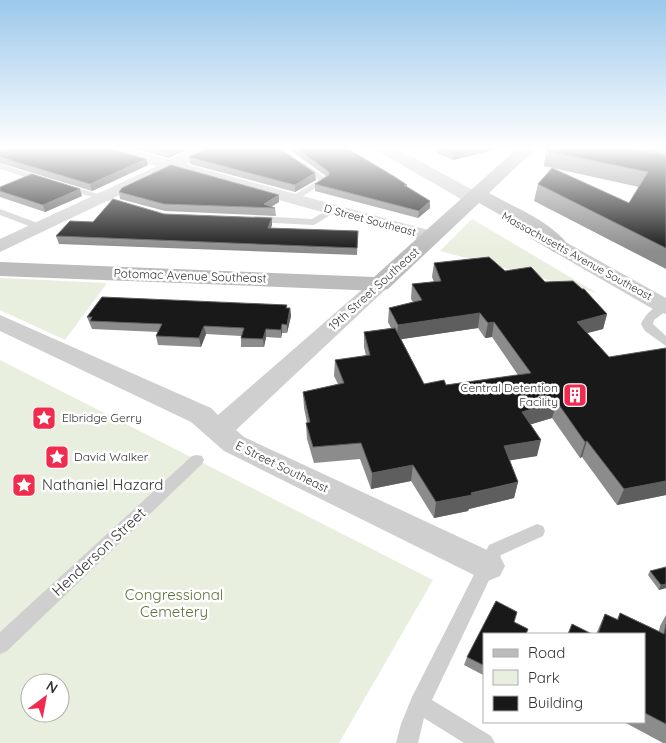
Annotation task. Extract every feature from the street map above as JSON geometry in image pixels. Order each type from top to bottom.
[{"type":"main road","name":"19th Street Southeast","points":[[380,284],[491,182]]},
{"type":"main road","points":[[475,196],[540,229],[559,247]]},
{"type":"main road","name":"Potomac Avenue Southeast","points":[[0,269],[380,284]]},
{"type":"street","points":[[0,246],[135,182]]},
{"type":"street","name":"D Street Southeast","points":[[231,182],[432,237]]},
{"type":"street","points":[[448,182],[475,196]]},
{"type":"street","name":"Massachusetts Avenue Southeast","points":[[559,247],[665,307]]},
{"type":"street","name":"19th Street Southeast","points":[[218,430],[380,284]]},
{"type":"street","name":"E Street Southeast","points":[[0,322],[201,415],[234,444],[488,566]]},
{"type":"lane","points":[[49,182],[123,203]]},
{"type":"lane","points":[[294,199],[321,182]]},
{"type":"lane","points":[[244,219],[314,222],[332,210]]},
{"type":"lane","points":[[0,212],[40,227]]},
{"type":"lane","points":[[665,307],[652,315],[647,324],[649,329],[666,342]]},
{"type":"lane","name":"Henderson Street","points":[[0,645],[197,460]]},
{"type":"lane","points":[[407,743],[411,724],[419,704],[495,550],[537,531]]},
{"type":"lane","points":[[419,704],[484,743]]},
{"type":"green space","points":[[472,219],[597,293],[440,251]]},
{"type":"green space","points":[[0,278],[107,283],[65,340],[0,310]]},
{"type":"green space","name":"Congressional Cemetery","points":[[0,360],[433,580],[339,743],[0,743]]},
{"type":"building","points":[[13,182],[57,182],[80,189],[43,205],[0,191],[0,187]]},
{"type":"building","points":[[135,182],[231,182],[279,195],[264,204],[275,208],[164,204],[119,192],[122,188]]},
{"type":"building","points":[[282,182],[301,182],[295,185]]},
{"type":"building","points":[[319,182],[402,182],[407,185],[404,185],[430,201],[419,211],[315,184]]},
{"type":"building","points":[[540,182],[582,182],[629,203],[642,182],[666,182],[666,248],[538,184]]},
{"type":"building","points":[[113,199],[164,214],[272,218],[268,228],[358,231],[357,248],[56,236],[70,221],[93,222]]},
{"type":"building","name":"Central Detention Facility","points":[[489,257],[505,271],[531,267],[545,282],[573,281],[584,289],[607,314],[577,322],[609,357],[666,348],[666,481],[624,489],[587,441],[585,442],[557,402],[522,412],[541,440],[504,446],[518,482],[471,493],[472,495],[436,502],[413,465],[372,473],[361,443],[313,447],[306,423],[310,422],[303,392],[344,383],[335,360],[370,355],[364,332],[395,328],[424,384],[444,380],[446,385],[531,373],[494,322],[488,323],[480,313],[398,325],[389,308],[422,300],[412,284],[441,281],[434,263]]},
{"type":"building","points":[[102,297],[287,305],[286,308],[290,308],[287,325],[282,324],[281,330],[266,329],[263,339],[241,338],[244,328],[204,326],[199,338],[156,336],[162,324],[90,321],[92,317],[87,317]]},
{"type":"building","points":[[666,567],[666,584],[661,585],[650,571]]},
{"type":"building","points":[[496,601],[517,612],[514,622],[528,629],[526,633],[483,633],[483,665],[467,657]]},
{"type":"building","points":[[620,613],[664,634],[666,624],[666,724],[646,714],[646,633],[598,633],[605,614],[618,620]]},
{"type":"building","points":[[572,624],[590,633],[568,633]]},
{"type":"place","name":"Central Detention Facility","points":[[575,395]]},
{"type":"place","name":"Elbridge Gerry","points":[[44,418]]},
{"type":"place","name":"David Walker","points":[[57,457]]},
{"type":"place","name":"Nathaniel Hazard","points":[[24,485]]}]
